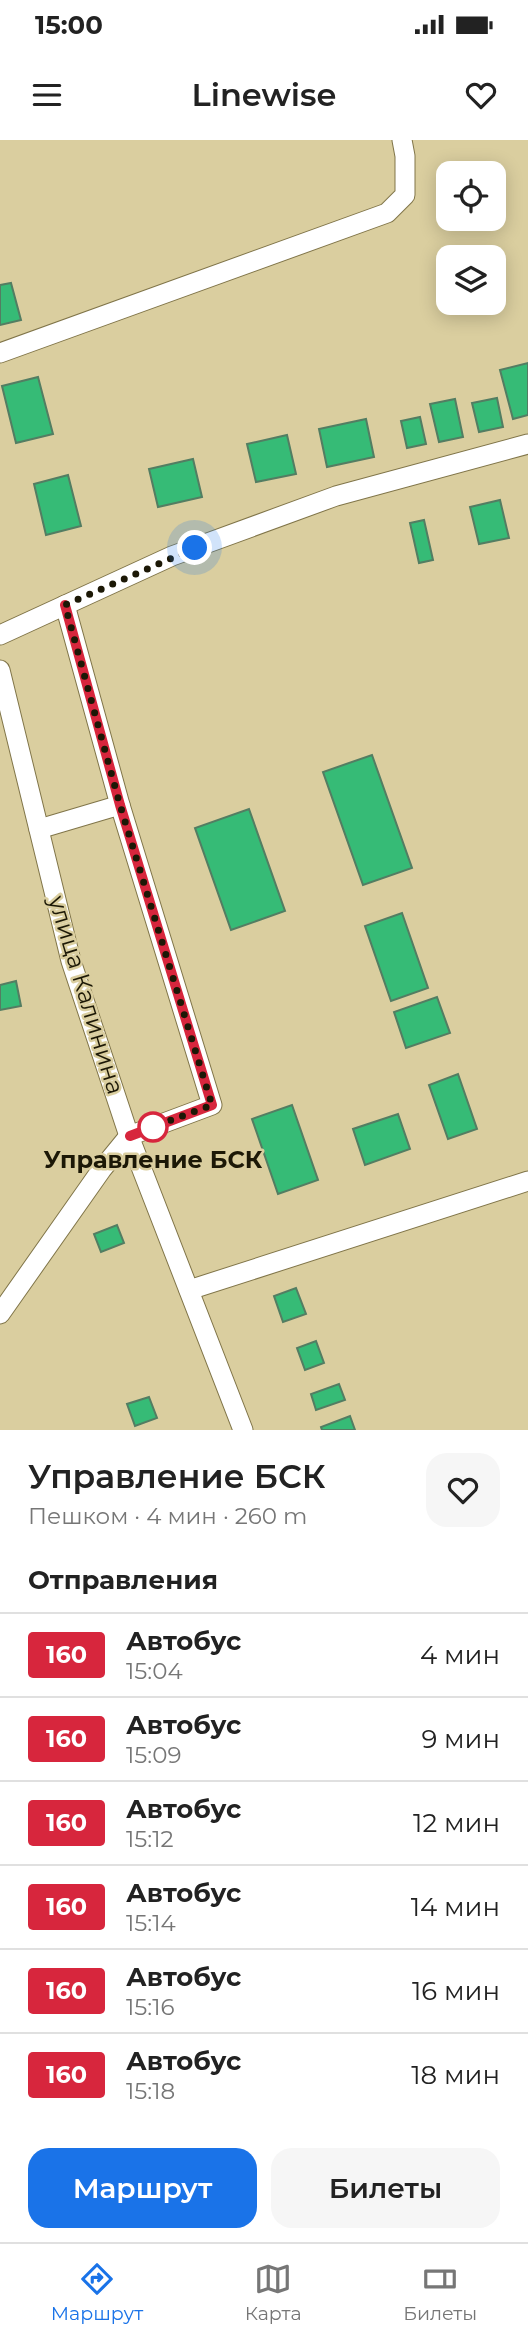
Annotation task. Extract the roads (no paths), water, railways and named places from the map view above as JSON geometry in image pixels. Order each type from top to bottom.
[{"type":"street","points":[[0,353],[387,213],[405,195],[405,156],[401,140]]},
{"type":"street","points":[[0,635],[172,556],[335,496],[528,444]]},
{"type":"street","points":[[0,1314],[102,1169],[130,1136],[212,1105],[120,805],[65,605]]},
{"type":"street","name":"улица Калинина","points":[[0,670],[71,961],[130,1136],[243,1430]]},
{"type":"street","points":[[39,828],[120,805]]},
{"type":"street","points":[[189,1290],[528,1181]]},
{"type":"place","name":"Управление БСК","points":[[153,1127]]}]
